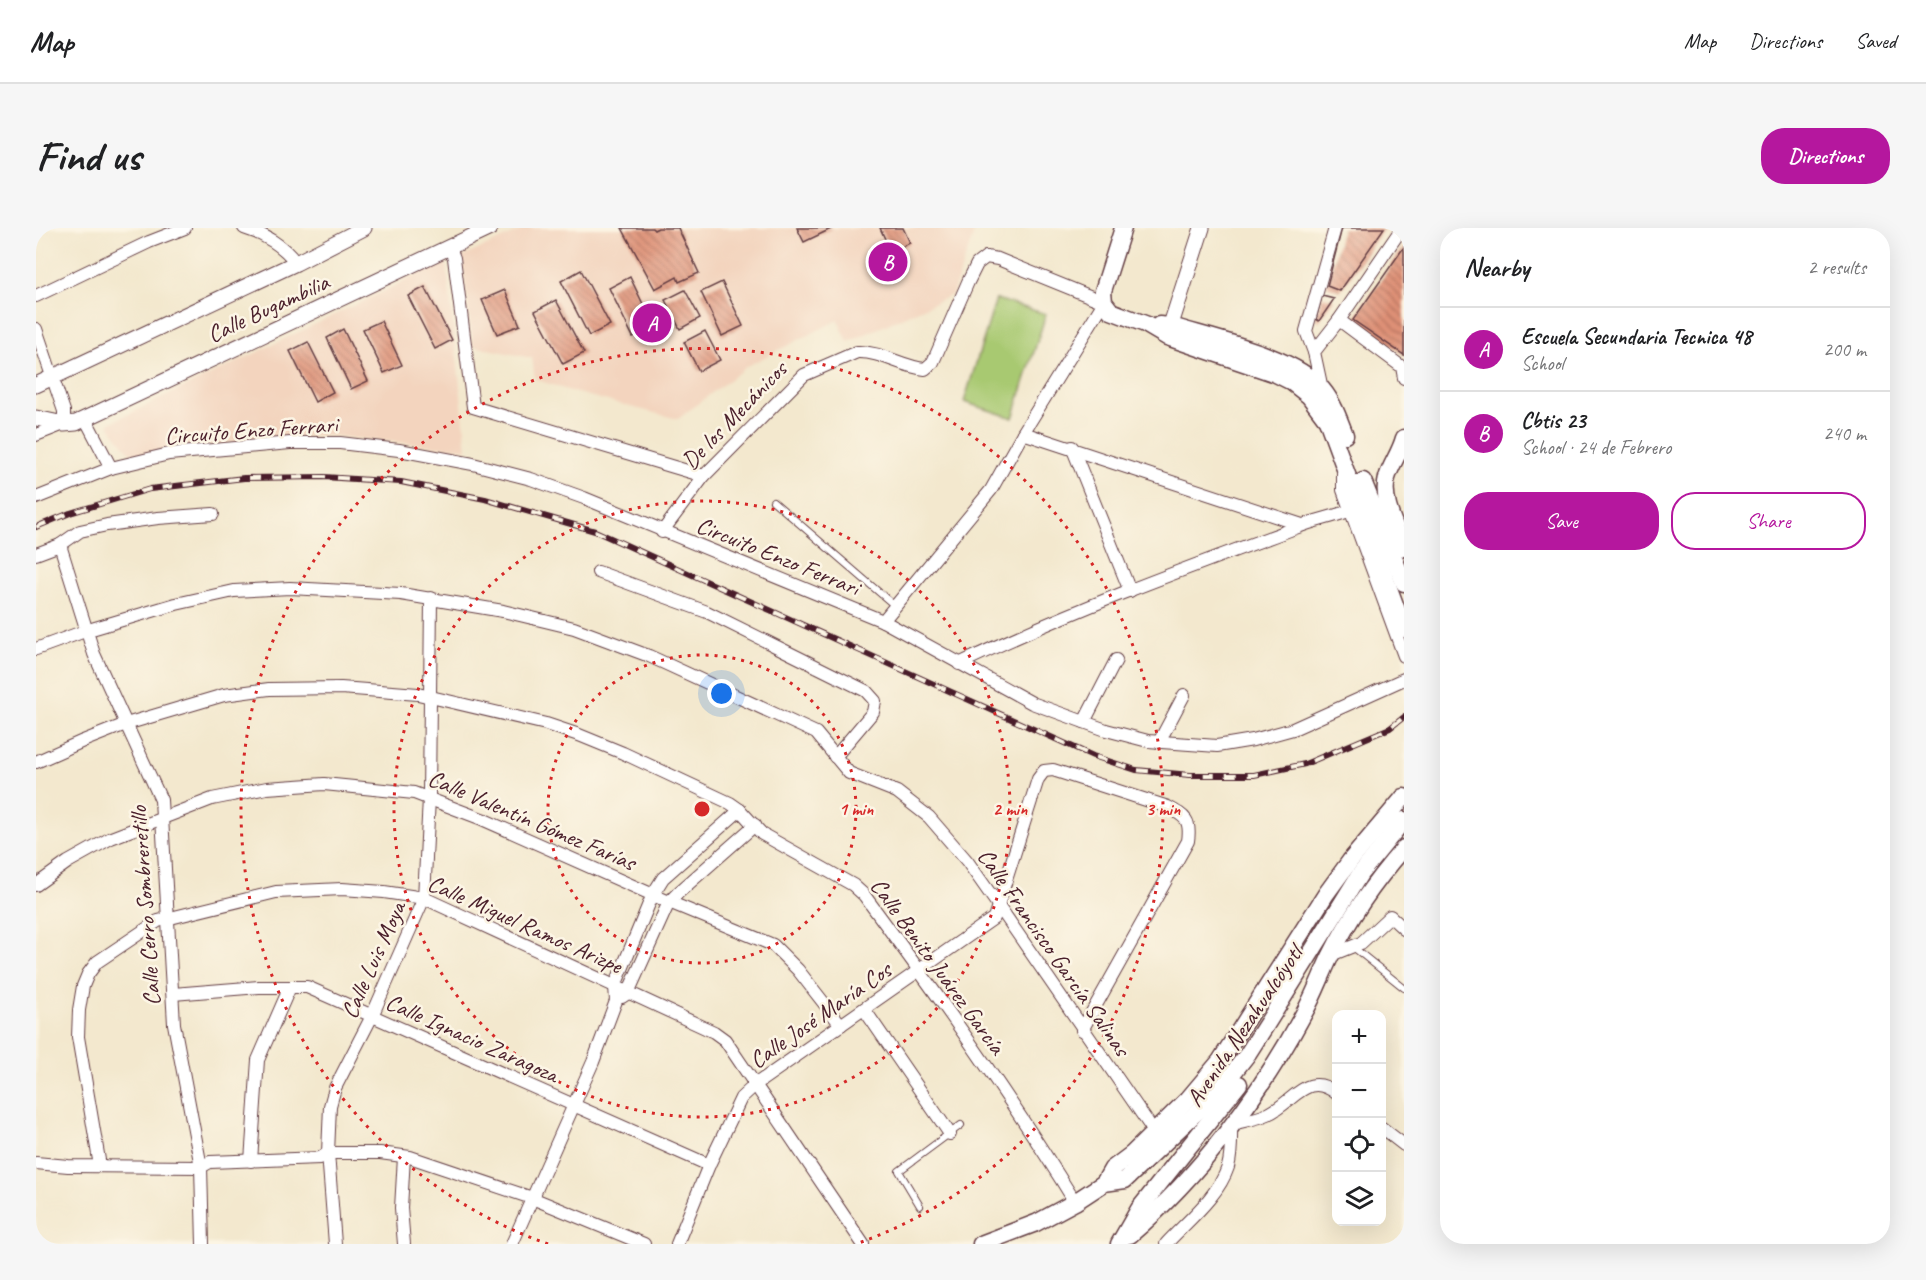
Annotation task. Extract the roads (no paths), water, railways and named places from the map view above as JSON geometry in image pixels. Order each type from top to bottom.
[{"type":"main road","points":[[1123,228],[1103,291],[1104,302],[1112,311],[1276,374],[1318,396],[1339,420],[1404,583]]},
{"type":"main road","points":[[1318,396],[1404,628]]},
{"type":"main road","points":[[1404,438],[1401,450],[1392,464],[1385,488],[1387,501],[1404,548]]},
{"type":"main road","name":"Avenida Nezahualcóyotl","points":[[1104,1183],[1112,1169],[1155,1133],[1188,1100],[1220,1061],[1326,894],[1350,861],[1404,798]]},
{"type":"main road","name":"Avenida Nezahualcóyotl","points":[[981,1244],[1036,1223],[1104,1183],[1125,1180],[1218,1092],[1268,1022],[1360,874],[1404,820]]},
{"type":"main road","name":"Avenida Nezahualcóyotl","points":[[1120,1243],[1139,1209],[1248,1071],[1276,1030],[1351,905],[1404,836]]},
{"type":"main road","name":"Avenida Nezahualcóyotl","points":[[1120,1243],[1175,1192],[1231,1124],[1268,1074],[1304,1014],[1331,955],[1361,904],[1404,848]]},
{"type":"street","points":[[36,296],[149,242],[185,228]]},
{"type":"street","points":[[244,228],[287,251],[296,263]]},
{"type":"street","name":"Calle Bugambilia","points":[[36,385],[296,263],[364,228]]},
{"type":"street","name":"Calle Bugambilia","points":[[64,424],[75,423],[490,228]]},
{"type":"street","points":[[1169,331],[1202,228]]},
{"type":"street","points":[[1318,396],[1314,352],[1306,331],[1335,228]]},
{"type":"street","points":[[1314,352],[1339,320],[1402,228]]},
{"type":"street","points":[[450,248],[454,258],[473,407],[704,476]]},
{"type":"street","name":"De los Mecánicos","points":[[662,532],[704,476],[804,375],[842,357],[867,351],[915,368],[925,369],[933,363],[977,264],[986,257],[998,259],[1104,302]]},
{"type":"street","points":[[883,621],[991,490],[1023,433],[1104,302]]},
{"type":"street","points":[[1339,320],[1402,367],[1404,378]]},
{"type":"street","points":[[36,329],[64,411],[64,424]]},
{"type":"street","points":[[36,418],[64,424]]},
{"type":"street","points":[[85,418],[111,468]]},
{"type":"street","points":[[36,435],[64,424]]},
{"type":"street","points":[[1023,433],[1072,447],[1302,525]]},
{"type":"street","name":"Circuito Enzo Ferrari","points":[[36,498],[111,468],[169,454],[290,443],[340,443],[399,450],[473,464],[531,479],[584,498],[883,621],[1032,703],[1106,730],[1160,742],[1217,746],[1253,741],[1293,729],[1404,679]]},
{"type":"street","points":[[1072,447],[1130,591]]},
{"type":"street","points":[[1343,460],[1343,490],[1404,656]]},
{"type":"street","points":[[959,664],[1000,644],[1130,591],[1302,525],[1351,510]]},
{"type":"street","points":[[36,555],[60,545],[80,531],[106,525],[213,513]]},
{"type":"street","name":"Calle Cerro Sombreretillo","points":[[60,545],[86,631],[161,800],[174,1024],[201,1167],[203,1244]]},
{"type":"street","points":[[598,572],[708,612],[866,691],[874,701],[873,712],[835,756]]},
{"type":"street","name":"Calle Francisco García Salinas","points":[[36,649],[86,631],[176,604],[234,591],[290,588],[355,590],[431,598],[503,611],[574,628],[649,656],[816,733],[849,773],[897,792],[929,817],[967,861],[1155,1133]]},
{"type":"street","name":"Calle Luis Moya","points":[[335,1244],[328,1153],[330,1106],[335,1088],[372,1016],[423,898],[429,798],[431,598]]},
{"type":"street","points":[[1084,722],[1116,660]]},
{"type":"street","name":"Calle Benito Juárez García","points":[[36,762],[126,724],[224,695],[269,689],[341,688],[418,694],[546,724],[579,735],[730,803],[740,810],[762,834],[853,885],[864,896],[920,971],[1029,1127],[1075,1202]]},
{"type":"street","points":[[1160,742],[1184,695]]},
{"type":"street","name":"Calle José María Cos","points":[[677,1244],[709,1165],[741,1098],[756,1084],[994,918],[1038,779],[1044,771],[1053,770],[1168,807],[1185,816],[1190,829],[1188,841],[1082,1030]]},
{"type":"street","name":"Calle Valentín Gómez Farías","points":[[36,885],[68,862],[111,838],[212,799],[267,788],[324,784],[414,793],[482,819],[669,902],[773,945],[798,970],[841,1025]]},
{"type":"street","points":[[512,1244],[574,1106],[616,1001],[615,986],[653,894],[663,878],[740,810]]},
{"type":"street","points":[[616,1001],[628,993],[669,902],[755,825]]},
{"type":"street","name":"Calle Miguel Ramos Arizpe","points":[[99,1166],[78,1037],[83,986],[97,962],[158,921],[276,892],[342,889],[384,892],[423,898],[714,1032],[731,1047],[863,1244]]},
{"type":"street","points":[[1331,955],[1361,943],[1390,916],[1404,929]]},
{"type":"street","points":[[251,1161],[258,1060],[290,987]]},
{"type":"street","name":"Calle Ignacio Zaragoza","points":[[173,994],[290,987],[307,987],[318,990],[709,1165]]},
{"type":"street","points":[[864,1009],[950,1134]]},
{"type":"street","points":[[1166,1244],[1214,1193],[1227,1169],[1230,1158],[1231,1124],[1268,1114],[1311,1084],[1327,1086],[1332,1090]]},
{"type":"street","points":[[1386,1130],[1402,1139]]},
{"type":"street","points":[[36,1163],[68,1166],[201,1167],[210,1162],[320,1158],[328,1153],[380,1152],[404,1156],[532,1198],[644,1244]]},
{"type":"street","points":[[404,1156],[401,1208],[404,1244]]},
{"type":"lane","points":[[773,501],[895,606]]},
{"type":"lane","points":[[1353,947],[1404,988]]},
{"type":"lane","points":[[920,1206],[898,1171],[961,1125]]},
{"type":"railway","points":[[36,527],[70,513],[150,489],[244,478],[324,477],[401,482],[485,499],[595,531],[1093,756],[1136,770],[1190,775],[1254,775],[1305,764],[1390,728],[1404,717]]},
{"type":"place","name":"Cbtis 23","points":[[888,262]]},
{"type":"place","name":"Escuela Secundaria Tecnica 48","points":[[652,323]]}]
